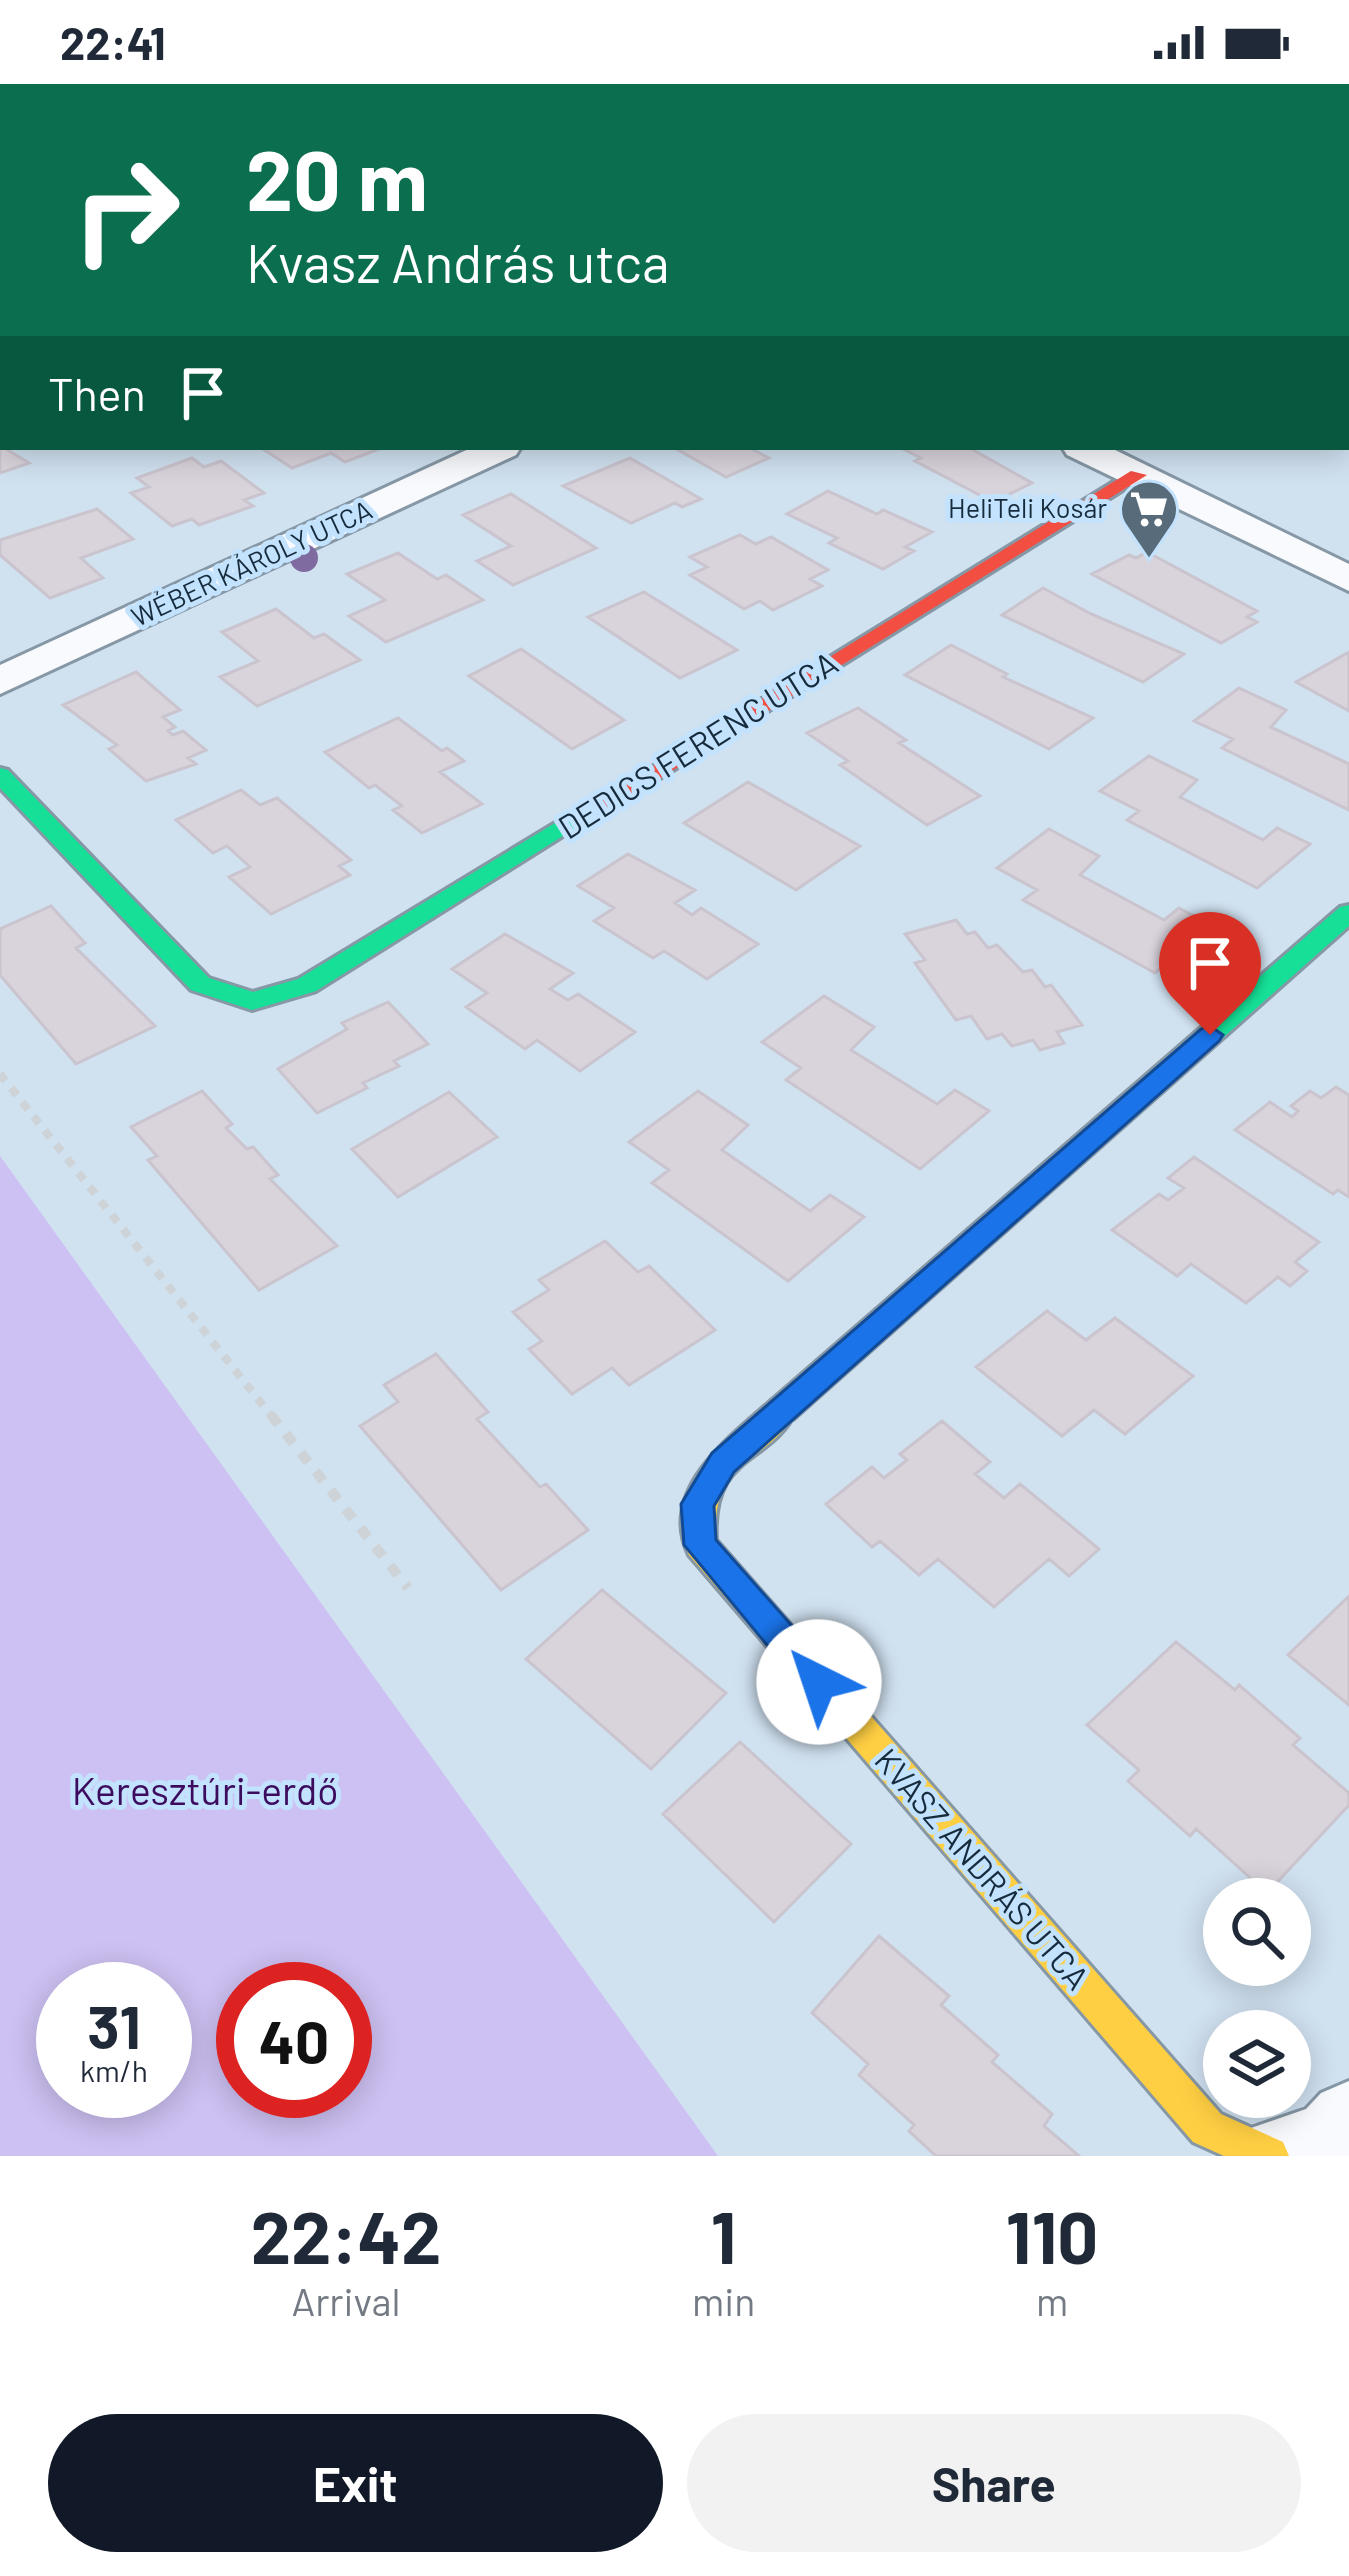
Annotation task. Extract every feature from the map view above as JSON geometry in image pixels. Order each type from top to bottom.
[{"type":"street","name":"WÉBER KÁROLY UTCA","points":[[0,680],[497,450]]},
{"type":"street","points":[[1086,450],[1349,579]]},
{"type":"street","name":"DEDICS FERENC UTCA","points":[[0,775],[200,984],[252,1001],[307,985],[1138,476]]},
{"type":"street","name":"KVASZ ANDRÁS UTCA","points":[[1243,2142],[700,1545],[698,1504],[723,1462],[1349,913]]},
{"type":"street","points":[[1243,2142],[1329,2144],[1349,2121]]},
{"type":"street","points":[[1243,2142],[1269,2156]]},
{"type":"path","points":[[0,1074],[408,1588]]},
{"type":"green space","name":"Keresztúri-erdő","points":[[0,1156],[718,2156],[0,2156]]},
{"type":"building","points":[[0,450],[29,463],[0,473]]},
{"type":"building","points":[[265,450],[376,450],[345,462],[331,453],[292,468]]},
{"type":"building","points":[[678,450],[754,450],[769,458],[726,477]]},
{"type":"building","points":[[905,450],[973,450],[1032,483],[993,502],[915,461],[921,458]]},
{"type":"building","points":[[192,458],[204,467],[221,461],[264,493],[244,500],[253,506],[199,525],[192,519],[172,526],[131,493],[149,487],[137,478]]},
{"type":"building","points":[[630,458],[701,499],[682,507],[675,503],[631,523],[563,486]]},
{"type":"building","points":[[828,491],[932,532],[905,547],[914,551],[883,569],[829,543],[837,538],[787,514]]},
{"type":"building","points":[[511,494],[596,548],[513,585],[477,561],[511,546],[463,515]]},
{"type":"building","points":[[97,509],[133,539],[81,558],[103,578],[50,598],[0,555],[0,540]]},
{"type":"building","points":[[740,535],[756,544],[771,537],[828,570],[810,579],[822,586],[773,610],[760,601],[744,609],[690,575],[707,567],[690,557]]},
{"type":"building","points":[[1147,552],[1257,611],[1247,617],[1257,622],[1221,643],[1092,574],[1129,555],[1136,558]]},
{"type":"building","points":[[398,553],[437,579],[446,575],[483,600],[386,642],[349,616],[385,600],[347,574]]},
{"type":"building","points":[[1043,588],[1184,654],[1143,682],[1002,615]]},
{"type":"building","points":[[644,592],[737,650],[680,678],[588,617]]},
{"type":"building","points":[[276,609],[314,638],[324,634],[360,660],[257,706],[220,677],[258,661],[222,632]]},
{"type":"building","points":[[951,645],[1007,674],[1003,677],[1093,718],[1049,749],[905,675]]},
{"type":"building","points":[[521,649],[624,720],[572,749],[469,676]]},
{"type":"building","points":[[1349,652],[1349,711],[1296,682]]},
{"type":"building","points":[[136,672],[180,710],[163,717],[175,727],[168,731],[173,735],[183,731],[206,750],[188,758],[196,764],[146,781],[109,749],[117,745],[63,705]]},
{"type":"building","points":[[1239,688],[1286,710],[1271,727],[1349,764],[1349,810],[1222,748],[1233,739],[1194,721]]},
{"type":"building","points":[[858,708],[906,740],[899,743],[980,796],[927,825],[840,765],[848,761],[807,733]]},
{"type":"building","points":[[398,718],[442,751],[447,748],[464,761],[440,772],[482,804],[422,833],[393,810],[402,806],[375,785],[369,788],[325,752]]},
{"type":"building","points":[[1149,756],[1197,780],[1180,797],[1263,840],[1277,828],[1310,844],[1257,888],[1127,820],[1139,811],[1100,791]]},
{"type":"building","points":[[748,782],[860,846],[796,890],[684,823]]},
{"type":"building","points":[[241,790],[260,805],[277,798],[351,860],[339,866],[350,875],[271,914],[229,877],[250,867],[227,846],[213,853],[176,820]]},
{"type":"building","points":[[1049,829],[1099,856],[1080,875],[1164,920],[1179,908],[1212,926],[1155,973],[1023,900],[1037,890],[997,868]]},
{"type":"building","points":[[628,854],[695,890],[675,903],[692,915],[701,908],[758,944],[707,979],[664,951],[653,958],[594,921],[614,908],[578,886]]},
{"type":"building","points":[[51,906],[85,943],[76,948],[155,1026],[76,1064],[0,975],[0,929]]},
{"type":"building","points":[[956,920],[967,934],[975,932],[988,948],[997,945],[1023,972],[1032,970],[1045,987],[1051,985],[1082,1025],[1057,1032],[1064,1043],[1040,1050],[1033,1040],[1012,1046],[1002,1034],[987,1039],[971,1016],[956,1020],[915,963],[925,960],[905,934]]},
{"type":"building","points":[[505,934],[573,973],[550,989],[568,1000],[578,994],[635,1032],[580,1071],[537,1040],[525,1049],[466,1007],[487,993],[452,969]]},
{"type":"building","points":[[824,996],[874,1027],[851,1050],[937,1104],[955,1090],[989,1111],[920,1169],[786,1080],[801,1068],[762,1042]]},
{"type":"building","points":[[388,1002],[428,1044],[394,1061],[399,1066],[363,1083],[367,1088],[317,1113],[278,1069],[347,1029],[342,1023]]},
{"type":"building","points":[[1336,1087],[1349,1095],[1349,1197],[1338,1190],[1333,1194],[1235,1130],[1270,1102],[1292,1117],[1298,1111],[1291,1106],[1310,1091],[1321,1098]]},
{"type":"building","points":[[202,1091],[232,1124],[226,1128],[247,1149],[253,1147],[278,1175],[270,1179],[337,1246],[259,1290],[148,1160],[157,1156],[131,1127]]},
{"type":"building","points":[[698,1091],[748,1125],[722,1150],[810,1211],[830,1195],[864,1217],[788,1281],[652,1183],[669,1170],[629,1142]]},
{"type":"building","points":[[449,1092],[497,1137],[398,1197],[352,1149]]},
{"type":"building","points":[[1194,1157],[1319,1242],[1295,1262],[1307,1271],[1290,1286],[1278,1277],[1246,1303],[1191,1264],[1177,1276],[1112,1230],[1159,1194],[1168,1200],[1184,1188],[1168,1178]]},
{"type":"building","points":[[605,1241],[638,1272],[649,1266],[715,1330],[629,1385],[612,1368],[572,1394],[529,1349],[542,1341],[513,1312],[549,1290],[539,1280]]},
{"type":"building","points":[[1047,1311],[1086,1340],[1115,1318],[1193,1376],[1125,1434],[1094,1410],[1062,1436],[976,1367]]},
{"type":"building","points":[[436,1354],[488,1412],[477,1419],[588,1530],[501,1590],[360,1426],[398,1402],[384,1385]]},
{"type":"building","points":[[942,1421],[990,1462],[975,1474],[1004,1498],[1020,1484],[1099,1549],[1069,1576],[1049,1559],[994,1607],[938,1559],[919,1575],[880,1541],[872,1547],[826,1504],[872,1467],[884,1478],[907,1460],[900,1454]]},
{"type":"building","points":[[602,1590],[726,1693],[651,1769],[526,1659]]},
{"type":"building","points":[[1349,1596],[1349,1705],[1288,1655]]},
{"type":"building","points":[[1176,1642],[1235,1690],[1239,1685],[1300,1738],[1293,1745],[1349,1793],[1349,1805],[1281,1878],[1250,1878],[1196,1829],[1190,1836],[1128,1781],[1139,1770],[1087,1725]]},
{"type":"building","points":[[740,1742],[851,1844],[774,1922],[663,1814]]},
{"type":"building","points":[[879,1936],[949,1996],[941,2005],[998,2055],[992,2062],[1052,2114],[1044,2126],[1079,2156],[936,2156],[909,2131],[914,2125],[859,2075],[868,2064],[812,2013]]},
{"type":"traffic: fast","points":[[0,775],[200,984],[252,1001],[307,985],[606,802]]},
{"type":"traffic: fast","points":[[782,1410],[1349,913]]},
{"type":"traffic: slow","points":[[782,1410],[723,1462],[698,1504],[700,1545],[1207,2128],[1269,2156]]},
{"type":"traffic: jam","points":[[606,802],[1138,475]]},
{"type":"place","name":"HeliTeli Kosár","points":[[1149,560]]},
{"type":"route","points":[[819,1682],[700,1545],[698,1504],[723,1462],[1210,1035]]}]
